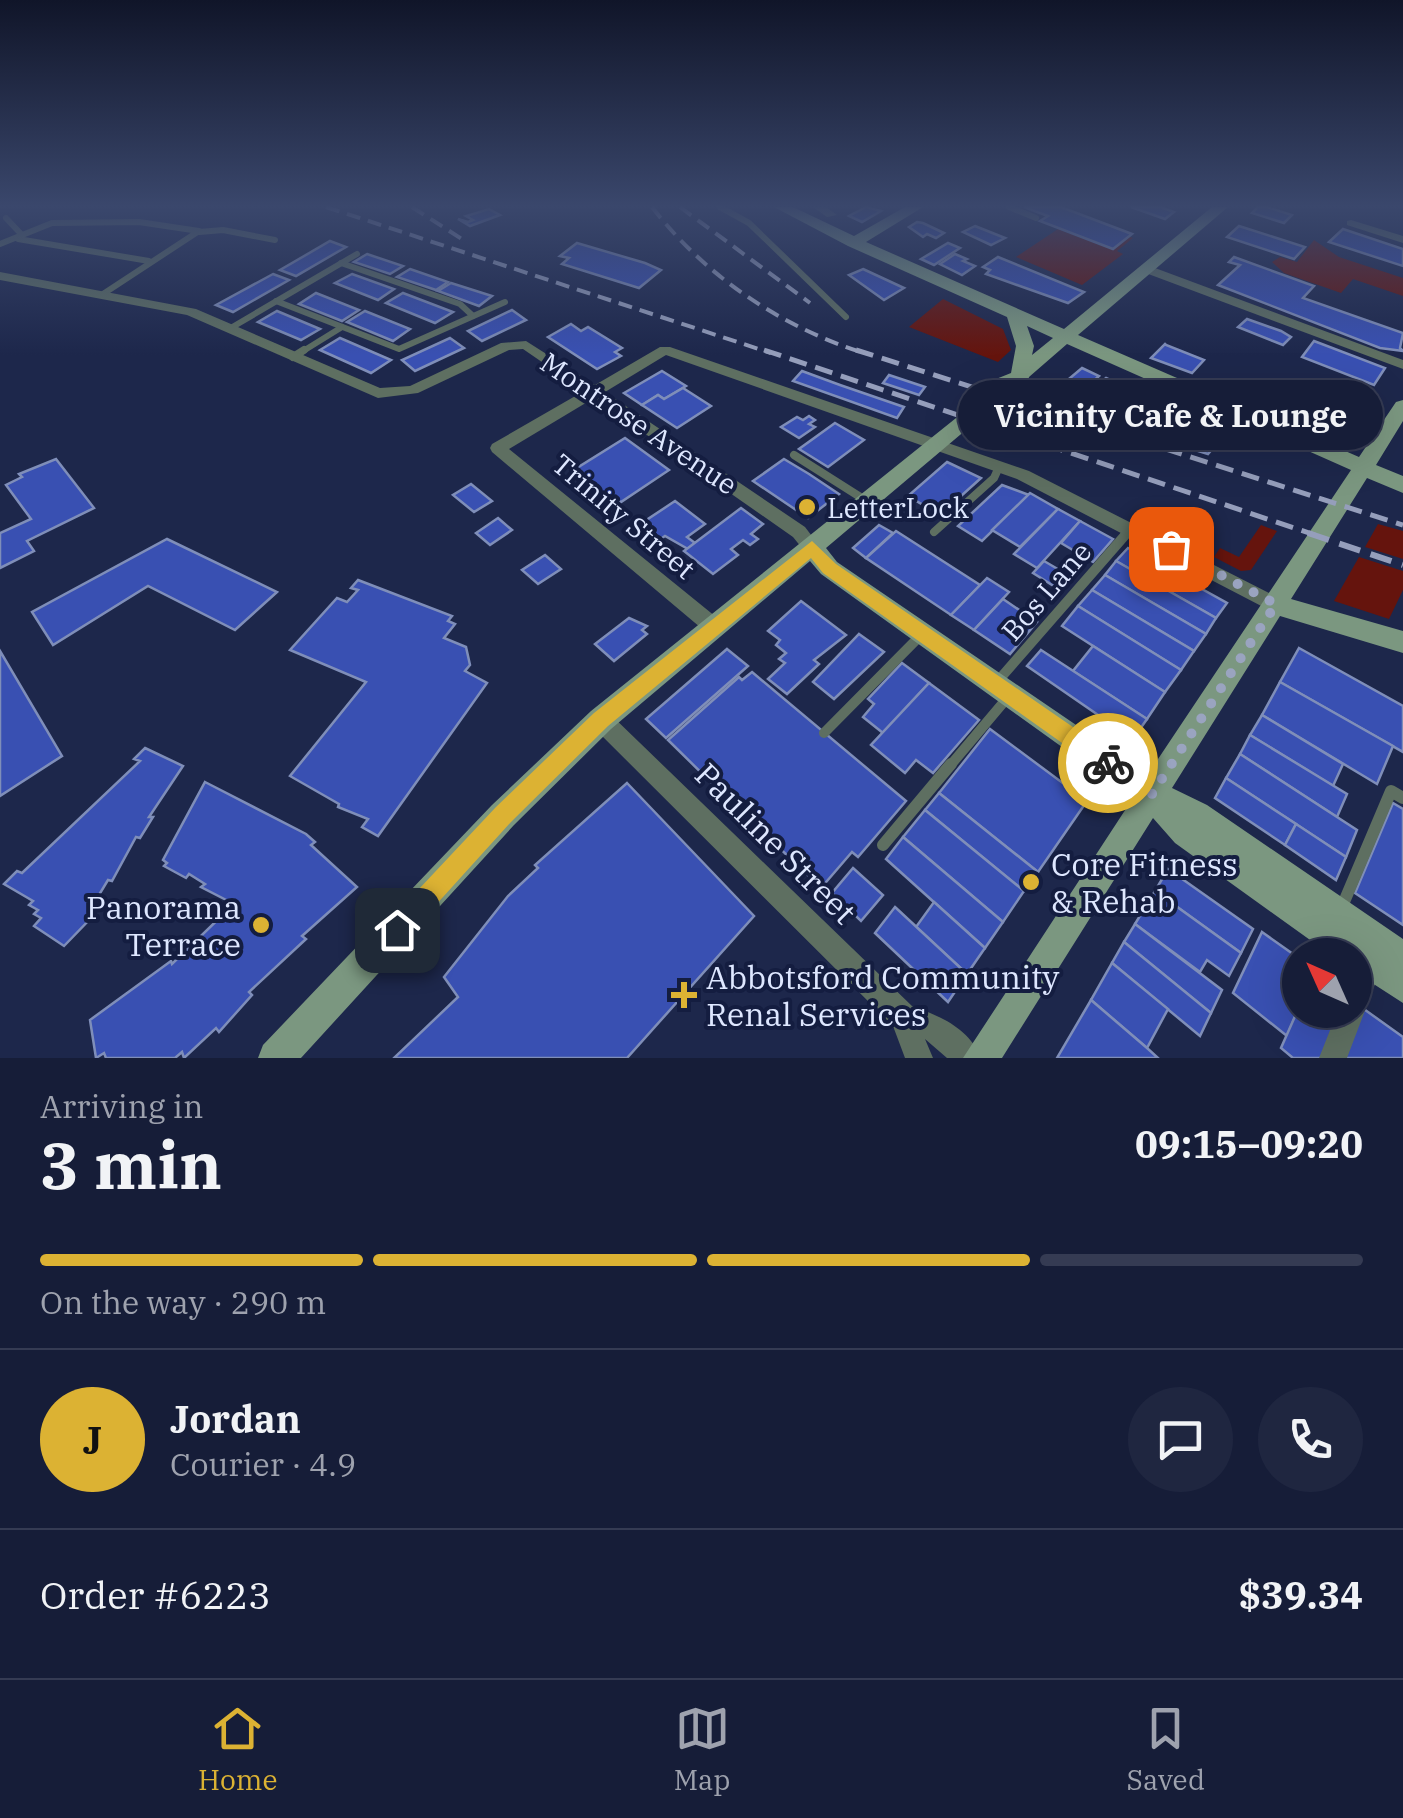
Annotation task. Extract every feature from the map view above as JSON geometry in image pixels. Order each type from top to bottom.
[{"type":"main road","points":[[883,256],[1403,484]]},
{"type":"main road","points":[[1017,378],[1162,256]]},
{"type":"main road","points":[[276,1058],[503,815],[601,720],[979,409],[1006,401],[1017,390],[1025,346],[1014,314]]},
{"type":"main road","points":[[982,1058],[1403,406]]},
{"type":"main road","name":"Montrose Avenue","points":[[812,548],[830,568],[1152,794],[1196,815],[1403,958]]},
{"type":"main road","points":[[1276,604],[1403,642]]},
{"type":"main road","name":"Montrose Avenue","points":[[1152,794],[1186,832],[1335,938]]},
{"type":"main road","name":"Montrose Avenue","points":[[1372,964],[1403,986]]},
{"type":"street","points":[[1147,269],[1403,365]]},
{"type":"street","name":"Montrose Avenue","points":[[0,276],[182,310],[370,392],[395,394],[426,386],[516,343],[526,345],[796,530],[812,548]]},
{"type":"street","points":[[594,392],[665,350],[999,466],[1080,500],[1276,604]]},
{"type":"street","name":"Trinity Street","points":[[594,392],[498,448],[714,627]]},
{"type":"street","name":"Pauline Street","points":[[601,720],[903,1017],[938,1030],[967,1058]]},
{"type":"street","name":"Pauline Street","points":[[903,1017],[919,1058]]},
{"type":"street","points":[[1333,1058],[1345,1028]]},
{"type":"lane","points":[[124,256],[149,261]]},
{"type":"lane","points":[[102,294],[157,256]]},
{"type":"lane","points":[[228,329],[353,256]]},
{"type":"lane","points":[[783,256],[846,317]]},
{"type":"lane","points":[[341,264],[460,304],[473,316]]},
{"type":"lane","points":[[276,301],[398,348],[505,302]]},
{"type":"lane","points":[[292,357],[342,327]]},
{"type":"lane","points":[[794,455],[868,502]]},
{"type":"lane","points":[[934,532],[994,478],[999,466]]},
{"type":"lane","name":"Bos Lane","points":[[883,845],[1132,528]]},
{"type":"lane","points":[[824,733],[922,634]]},
{"type":"lane","points":[[1339,914],[1397,794]]},
{"type":"shaded area","points":[[1017,256],[1120,256],[1082,285]]},
{"type":"shaded area","points":[[1301,256],[1338,256],[1403,278],[1403,296],[1353,279],[1341,293],[1284,273],[1272,262],[1280,257],[1297,262]]},
{"type":"shaded area","points":[[943,299],[1003,329],[1011,350],[998,362],[909,327]]},
{"type":"shaded area","points":[[1378,524],[1403,531],[1403,559],[1365,547]]},
{"type":"shaded area","points":[[1261,525],[1277,531],[1251,570],[1241,571],[1214,557],[1220,548],[1239,557]]},
{"type":"shaded area","points":[[1359,557],[1403,571],[1403,590],[1389,619],[1334,601]]},
{"type":"building","points":[[303,256],[330,256],[296,276],[280,270]]},
{"type":"building","points":[[374,256],[403,266],[390,274],[354,262]]},
{"type":"building","points":[[562,256],[622,256],[661,270],[639,288],[562,264],[569,258]]},
{"type":"building","points":[[925,256],[947,256],[934,265],[921,259]]},
{"type":"building","points":[[951,256],[961,256],[975,266],[962,275],[940,264]]},
{"type":"building","points":[[1373,256],[1403,256],[1403,266]]},
{"type":"building","points":[[998,257],[1084,292],[1068,303],[986,274],[990,270],[983,267]]},
{"type":"building","points":[[1234,257],[1314,286],[1303,298],[1403,333],[1403,351],[1380,348],[1218,285],[1240,265],[1229,262]]},
{"type":"building","points":[[410,269],[448,282],[436,290],[397,277]]},
{"type":"building","points":[[863,269],[904,288],[884,300],[849,275]]},
{"type":"building","points":[[273,274],[289,280],[233,312],[216,305]]},
{"type":"building","points":[[352,274],[394,289],[378,300],[335,283]]},
{"type":"building","points":[[451,283],[492,296],[479,306],[438,291]]},
{"type":"building","points":[[316,293],[359,310],[342,321],[299,304]]},
{"type":"building","points":[[403,293],[453,312],[435,323],[386,303]]},
{"type":"building","points":[[512,310],[526,320],[482,341],[468,331]]},
{"type":"building","points":[[277,311],[320,329],[301,340],[258,322]]},
{"type":"building","points":[[365,311],[410,329],[393,341],[347,322]]},
{"type":"building","points":[[1247,319],[1291,337],[1283,345],[1238,327]]},
{"type":"building","points":[[571,324],[581,331],[588,327],[622,348],[615,352],[621,356],[597,369],[548,337]]},
{"type":"building","points":[[340,338],[391,360],[371,373],[320,350]]},
{"type":"building","points":[[450,338],[464,348],[415,371],[402,360]]},
{"type":"building","points":[[1314,341],[1385,368],[1374,385],[1302,357]]},
{"type":"building","points":[[1165,344],[1204,360],[1192,373],[1151,358]]},
{"type":"building","points":[[1082,368],[1099,376],[1081,392],[1063,384]]},
{"type":"building","points":[[662,371],[686,386],[664,399],[658,395],[642,405],[624,393]]},
{"type":"building","points":[[802,371],[904,407],[897,418],[793,381]]},
{"type":"building","points":[[889,375],[925,387],[919,395],[883,383]]},
{"type":"building","points":[[1106,378],[1123,386],[1092,414],[1074,405]]},
{"type":"building","points":[[1302,381],[1351,402],[1334,427],[1322,428],[1263,403],[1269,396],[1285,403]]},
{"type":"building","points":[[683,388],[711,406],[677,428],[642,405],[658,395],[664,399]]},
{"type":"building","points":[[809,416],[815,420],[809,424],[815,427],[799,438],[781,427],[797,417],[803,420]]},
{"type":"building","points":[[835,423],[864,440],[828,467],[799,449]]},
{"type":"building","points":[[1170,427],[1190,437],[1196,430],[1219,441],[1208,454],[1159,439]]},
{"type":"building","points":[[625,438],[669,470],[621,502],[591,491],[578,476],[583,473],[577,468]]},
{"type":"building","points":[[56,459],[94,508],[27,541],[34,551],[0,568],[0,533],[31,519],[6,485],[22,477],[19,474]]},
{"type":"building","points":[[784,459],[839,494],[808,518],[753,481]]},
{"type":"building","points":[[947,462],[981,478],[940,515],[908,496]]},
{"type":"building","points":[[471,484],[492,501],[474,512],[453,495]]},
{"type":"building","points":[[1002,485],[1029,495],[982,541],[958,526]]},
{"type":"building","points":[[1030,493],[1058,509],[1020,547],[992,530]]},
{"type":"building","points":[[675,501],[705,524],[687,537],[695,543],[688,549],[665,536],[659,540],[649,532],[654,529],[645,521]]},
{"type":"building","points":[[741,508],[763,524],[751,534],[758,539],[750,545],[743,540],[731,549],[738,555],[713,574],[684,551]]},
{"type":"building","points":[[1058,509],[1080,521],[1037,568],[1014,554]]},
{"type":"building","points":[[498,518],[512,530],[490,545],[476,533]]},
{"type":"building","points":[[1080,521],[1113,539],[1093,562],[1061,543]]},
{"type":"building","points":[[879,525],[893,533],[866,558],[853,548]]},
{"type":"building","points":[[896,531],[980,585],[951,615],[866,558]]},
{"type":"building","points":[[167,539],[277,592],[235,630],[148,586],[53,645],[32,612]]},
{"type":"building","points":[[1128,548],[1227,603],[1216,618],[1116,561]]},
{"type":"building","points":[[545,555],[561,569],[538,584],[522,570]]},
{"type":"building","points":[[1044,561],[1068,575],[1057,588],[1033,573]]},
{"type":"building","points":[[1116,561],[1216,618],[1206,634],[1105,575]]},
{"type":"building","points":[[1105,575],[1206,634],[1194,651],[1092,590]]},
{"type":"building","points":[[987,578],[1009,592],[974,630],[951,615]]},
{"type":"building","points":[[358,580],[452,616],[448,621],[455,624],[444,638],[466,647],[470,665],[465,671],[487,683],[378,836],[362,827],[368,819],[338,807],[339,804],[290,776],[366,682],[290,650],[337,598],[347,602],[358,590],[351,588]]},
{"type":"building","points":[[1092,590],[1194,651],[1181,670],[1078,606]]},
{"type":"building","points":[[1003,599],[1037,622],[1010,654],[974,630]]},
{"type":"building","points":[[801,601],[846,635],[814,660],[819,664],[787,694],[768,679],[785,663],[779,659],[786,653],[776,645],[780,640],[768,631]]},
{"type":"building","points":[[1078,606],[1181,670],[1165,692],[1062,626]]},
{"type":"building","points":[[629,618],[647,626],[642,630],[647,634],[614,661],[595,644]]},
{"type":"building","points":[[859,634],[884,652],[834,699],[813,682]]},
{"type":"building","points":[[1093,646],[1165,692],[1147,719],[1073,671]]},
{"type":"building","points":[[1299,648],[1403,706],[1403,752],[1280,682]]},
{"type":"building","points":[[727,649],[748,666],[666,738],[646,719]]},
{"type":"building","points":[[1041,650],[1147,719],[1133,739],[1027,666]]},
{"type":"building","points":[[0,651],[62,756],[0,796]]},
{"type":"building","points":[[902,663],[929,683],[883,733],[863,717],[874,704],[868,699]]},
{"type":"building","points":[[752,672],[906,801],[858,857],[852,852],[821,888],[763,832],[758,837],[719,799],[724,795],[668,740],[739,677],[742,680]]},
{"type":"building","points":[[1280,682],[1393,746],[1377,784],[1262,715]]},
{"type":"building","points":[[929,683],[979,720],[933,773],[916,760],[905,773],[871,745]]},
{"type":"building","points":[[1262,715],[1343,764],[1333,786],[1250,735]]},
{"type":"building","points":[[990,729],[1087,801],[1038,872],[939,793]]},
{"type":"building","points":[[1250,735],[1347,794],[1337,817],[1240,754]]},
{"type":"building","points":[[145,748],[183,766],[88,913],[92,917],[64,946],[34,926],[41,918],[34,914],[38,910],[29,905],[33,901],[4,884],[17,871],[22,873],[140,761],[134,759]]},
{"type":"building","points":[[1240,754],[1357,830],[1346,857],[1226,778]]},
{"type":"building","points":[[1226,778],[1296,824],[1285,845],[1215,798]]},
{"type":"building","name":"Panorama Terrace","points":[[205,782],[306,834],[315,842],[311,845],[357,887],[302,936],[306,939],[249,992],[252,995],[219,1032],[216,1028],[184,1058],[182,1052],[175,1058],[106,1058],[104,1053],[96,1058],[90,1020],[171,961],[172,964],[234,904],[201,887],[205,884],[189,874],[186,878],[164,866],[167,863],[163,860]]},
{"type":"building","points":[[627,783],[754,916],[627,1058],[394,1058],[458,997],[444,977],[508,896],[538,868],[535,865]]},
{"type":"building","points":[[939,793],[1038,872],[1024,891],[925,810]]},
{"type":"building","points":[[1393,803],[1403,809],[1403,925],[1355,893]]},
{"type":"building","points":[[925,810],[1024,891],[1003,922],[903,837]]},
{"type":"building","points":[[1296,824],[1346,857],[1336,880],[1285,845]]},
{"type":"building","points":[[903,837],[1003,922],[985,948],[886,859]]},
{"type":"building","points":[[853,868],[883,895],[861,921],[832,893]]},
{"type":"building","points":[[1168,869],[1253,929],[1241,953],[1155,891]]},
{"type":"building","points":[[1155,891],[1241,953],[1229,976],[1207,960],[1200,972],[1135,924]]},
{"type":"building","points":[[934,902],[985,948],[967,974],[916,927]]},
{"type":"building","points":[[895,907],[967,974],[948,1002],[875,933]]},
{"type":"building","points":[[1135,924],[1222,990],[1211,1013],[1124,942]]},
{"type":"building","points":[[1262,932],[1282,946],[1282,1028],[1290,1028],[1287,1036],[1233,993]]},
{"type":"building","points":[[1124,942],[1211,1013],[1200,1036],[1112,963]]},
{"type":"building","points":[[1112,963],[1168,1009],[1147,1048],[1091,1000]]},
{"type":"building","points":[[1091,1000],[1147,1048],[1158,1058],[1057,1058]]},
{"type":"building","points":[[1372,1015],[1403,1037],[1403,1058],[1342,1058],[1353,1028],[1372,1028]]},
{"type":"building","points":[[1290,1028],[1336,1028],[1324,1058],[1293,1058],[1281,1048]]},
{"type":"railway","points":[[476,256],[771,353]]},
{"type":"railway","points":[[697,256],[774,314],[864,353]]},
{"type":"railway","points":[[747,256],[810,303]]},
{"type":"railway","points":[[764,350],[1315,535]]},
{"type":"railway","points":[[856,350],[1403,525]]},
{"type":"railway","points":[[1308,533],[1403,565]]},
{"type":"way so far","points":[[1108,763],[1152,794],[1276,604],[1171,549]]},
{"type":"place","name":"LetterLock","points":[[807,507]]},
{"type":"place","name":"Vicinity Cafe & Lounge","points":[[1171,549]]},
{"type":"place","name":"Core Fitness & Rehab","points":[[1031,882]]},
{"type":"place","name":"Panorama Terrace","points":[[261,925]]},
{"type":"place","name":"Abbotsford Community Renal Services","points":[[684,995]]},
{"type":"route","points":[[397,930],[503,815],[601,720],[812,548],[830,568],[1108,763]]}]
